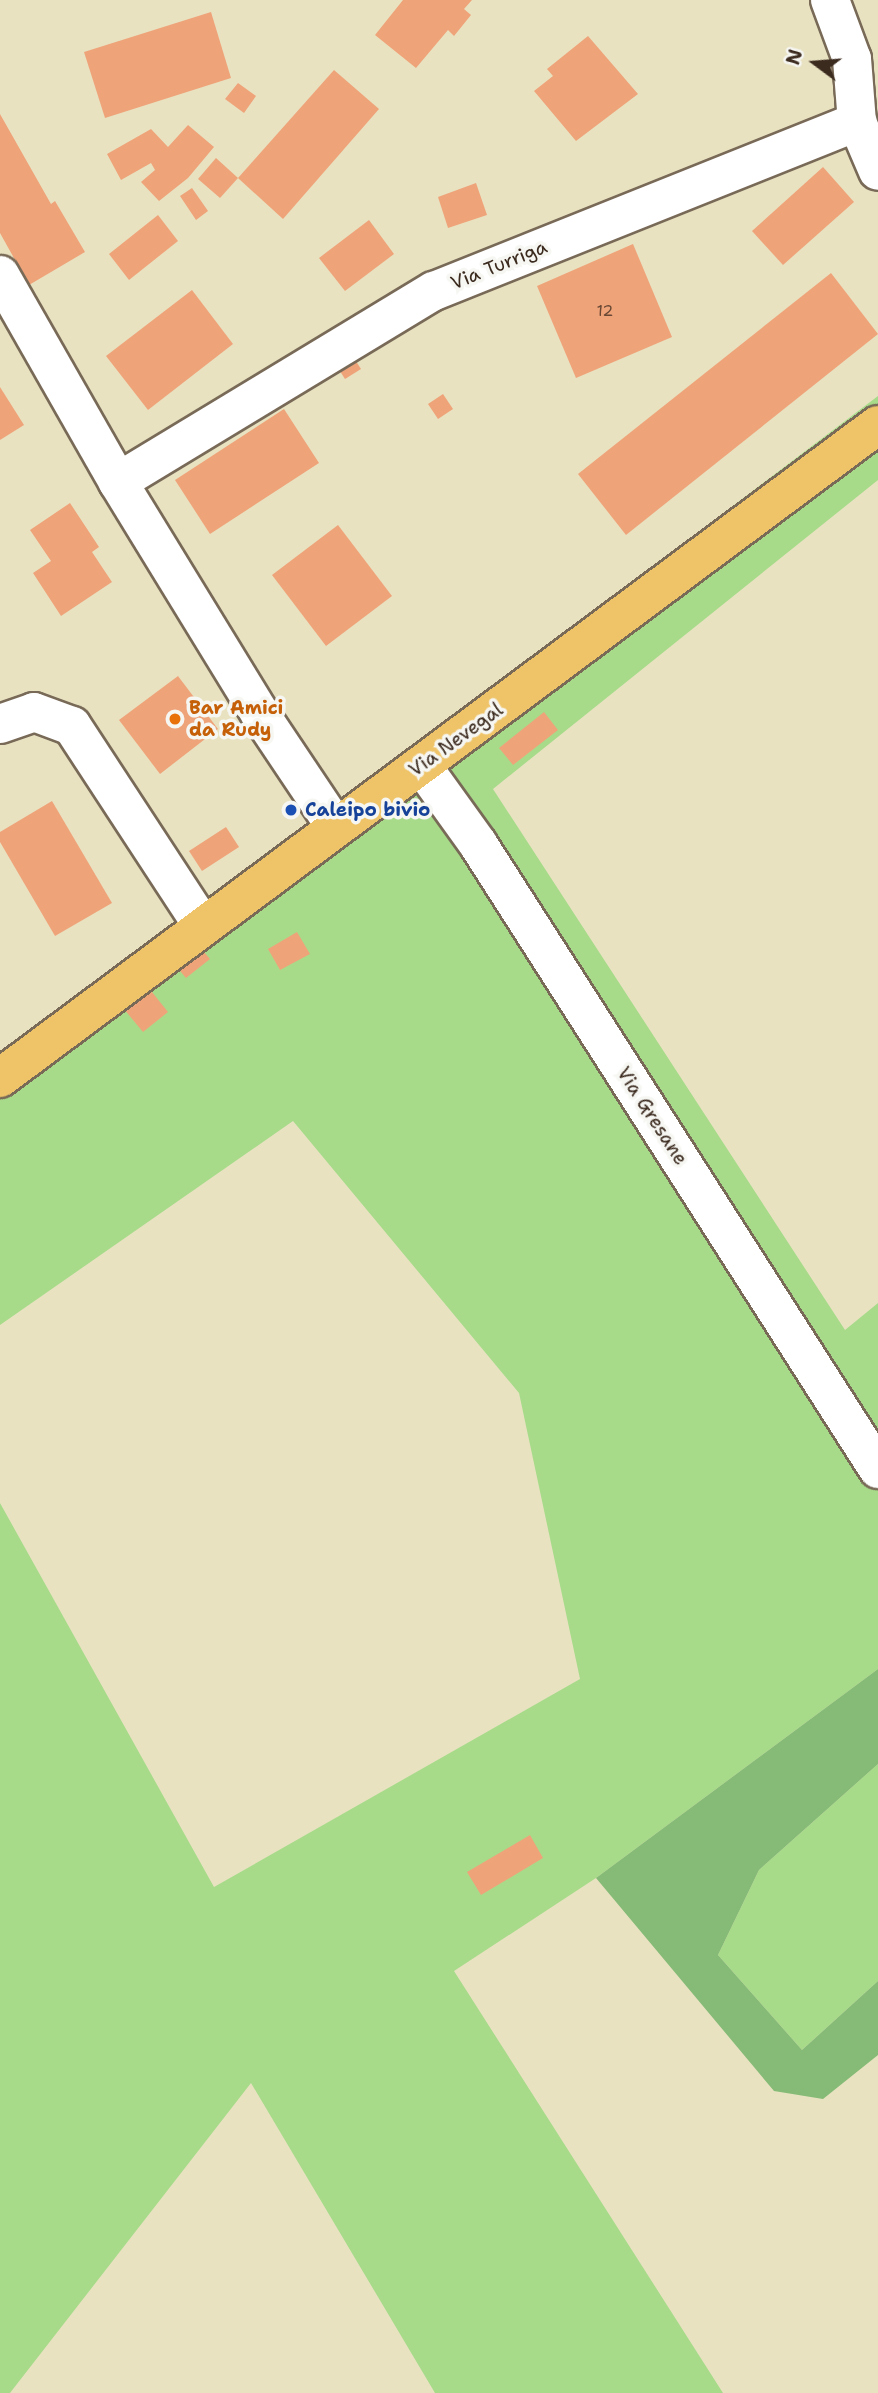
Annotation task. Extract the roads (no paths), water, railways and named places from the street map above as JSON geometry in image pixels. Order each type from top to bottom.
[{"type":"main road","name":"Via Nevegal","points":[[0,1079],[202,925],[335,826],[422,766],[878,425]]},
{"type":"street","points":[[830,0],[852,59],[857,122],[878,171]]},
{"type":"street","name":"Via Turriga","points":[[118,482],[434,291],[857,122]]},
{"type":"street","points":[[0,275],[118,482],[260,714],[335,826]]},
{"type":"street","points":[[0,724],[34,712],[72,726],[202,925]]},
{"type":"street","name":"Via Gresane","points":[[422,766],[478,844],[878,1468]]},
{"type":"place","name":"Bar Amici da Rudy","points":[[175,719]]},
{"type":"place","name":"Caleipo bivio","points":[[291,810]]}]
